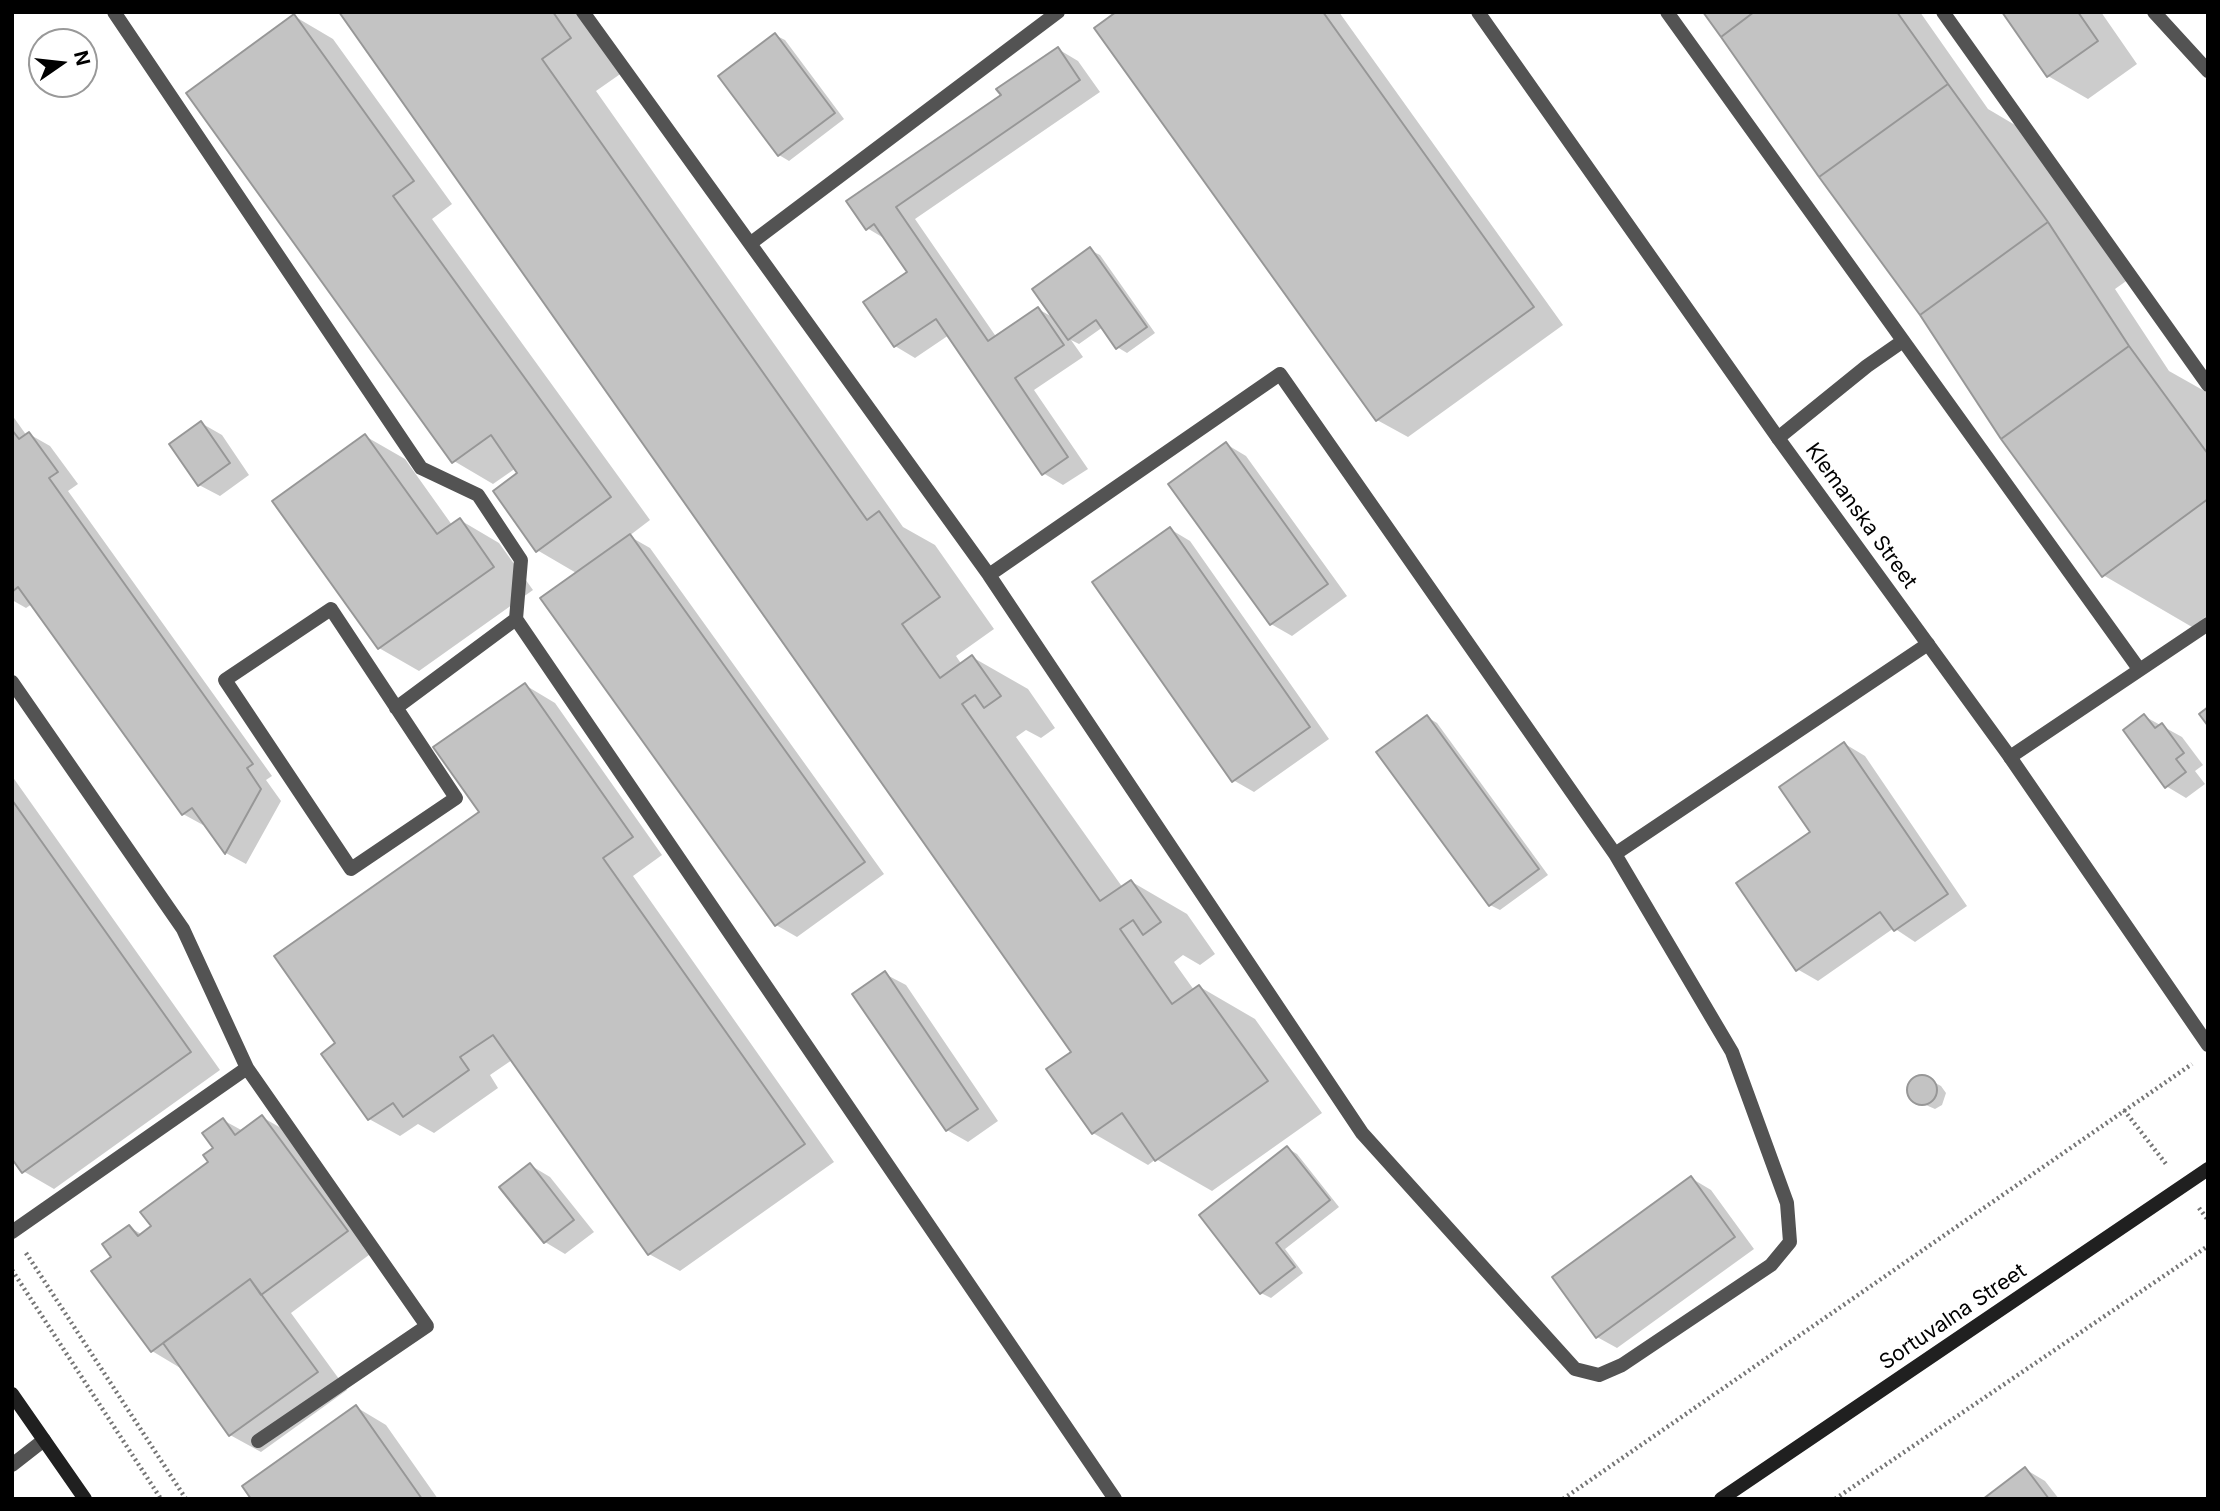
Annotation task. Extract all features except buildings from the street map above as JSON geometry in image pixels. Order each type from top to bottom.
[{"type":"street","points":[[114,12],[421,468],[478,495],[521,560],[516,620],[1115,1499]]},
{"type":"street","points":[[583,12],[989,575],[1362,1133],[1575,1369],[1599,1375],[1622,1365],[1771,1265],[1790,1242],[1787,1203],[1732,1052],[1615,854],[1280,374],[989,575]]},
{"type":"street","points":[[751,243],[1058,12]]},
{"type":"street","name":"Klemanska Street","points":[[1478,12],[1779,438],[2010,757],[2208,1045]]},
{"type":"street","points":[[1667,12],[2139,669]]},
{"type":"street","points":[[1942,12],[2208,385]]},
{"type":"street","points":[[2154,12],[2208,71]]},
{"type":"street","points":[[1779,438],[1867,366],[1903,341]]},
{"type":"street","points":[[331,609],[396,708],[456,799],[351,869],[225,680],[331,609]]},
{"type":"street","points":[[396,708],[516,620]]},
{"type":"street","points":[[2010,757],[2208,624]]},
{"type":"street","points":[[1615,854],[1928,644]]},
{"type":"street","points":[[12,682],[183,929],[247,1068],[428,1326],[258,1441]]},
{"type":"street","points":[[12,1232],[247,1068]]},
{"type":"street","name":"Sortuvalna Street","points":[[1721,1499],[2208,1169]]},
{"type":"street","points":[[12,1394],[85,1499]]},
{"type":"street","points":[[12,1465],[44,1440]]},
{"type":"path","points":[[1563,1499],[2197,1061]]},
{"type":"path","points":[[12,1232],[186,1499]]},
{"type":"path","points":[[1835,1499],[2208,1246]]},
{"type":"path","points":[[12,1270],[161,1499]]}]
